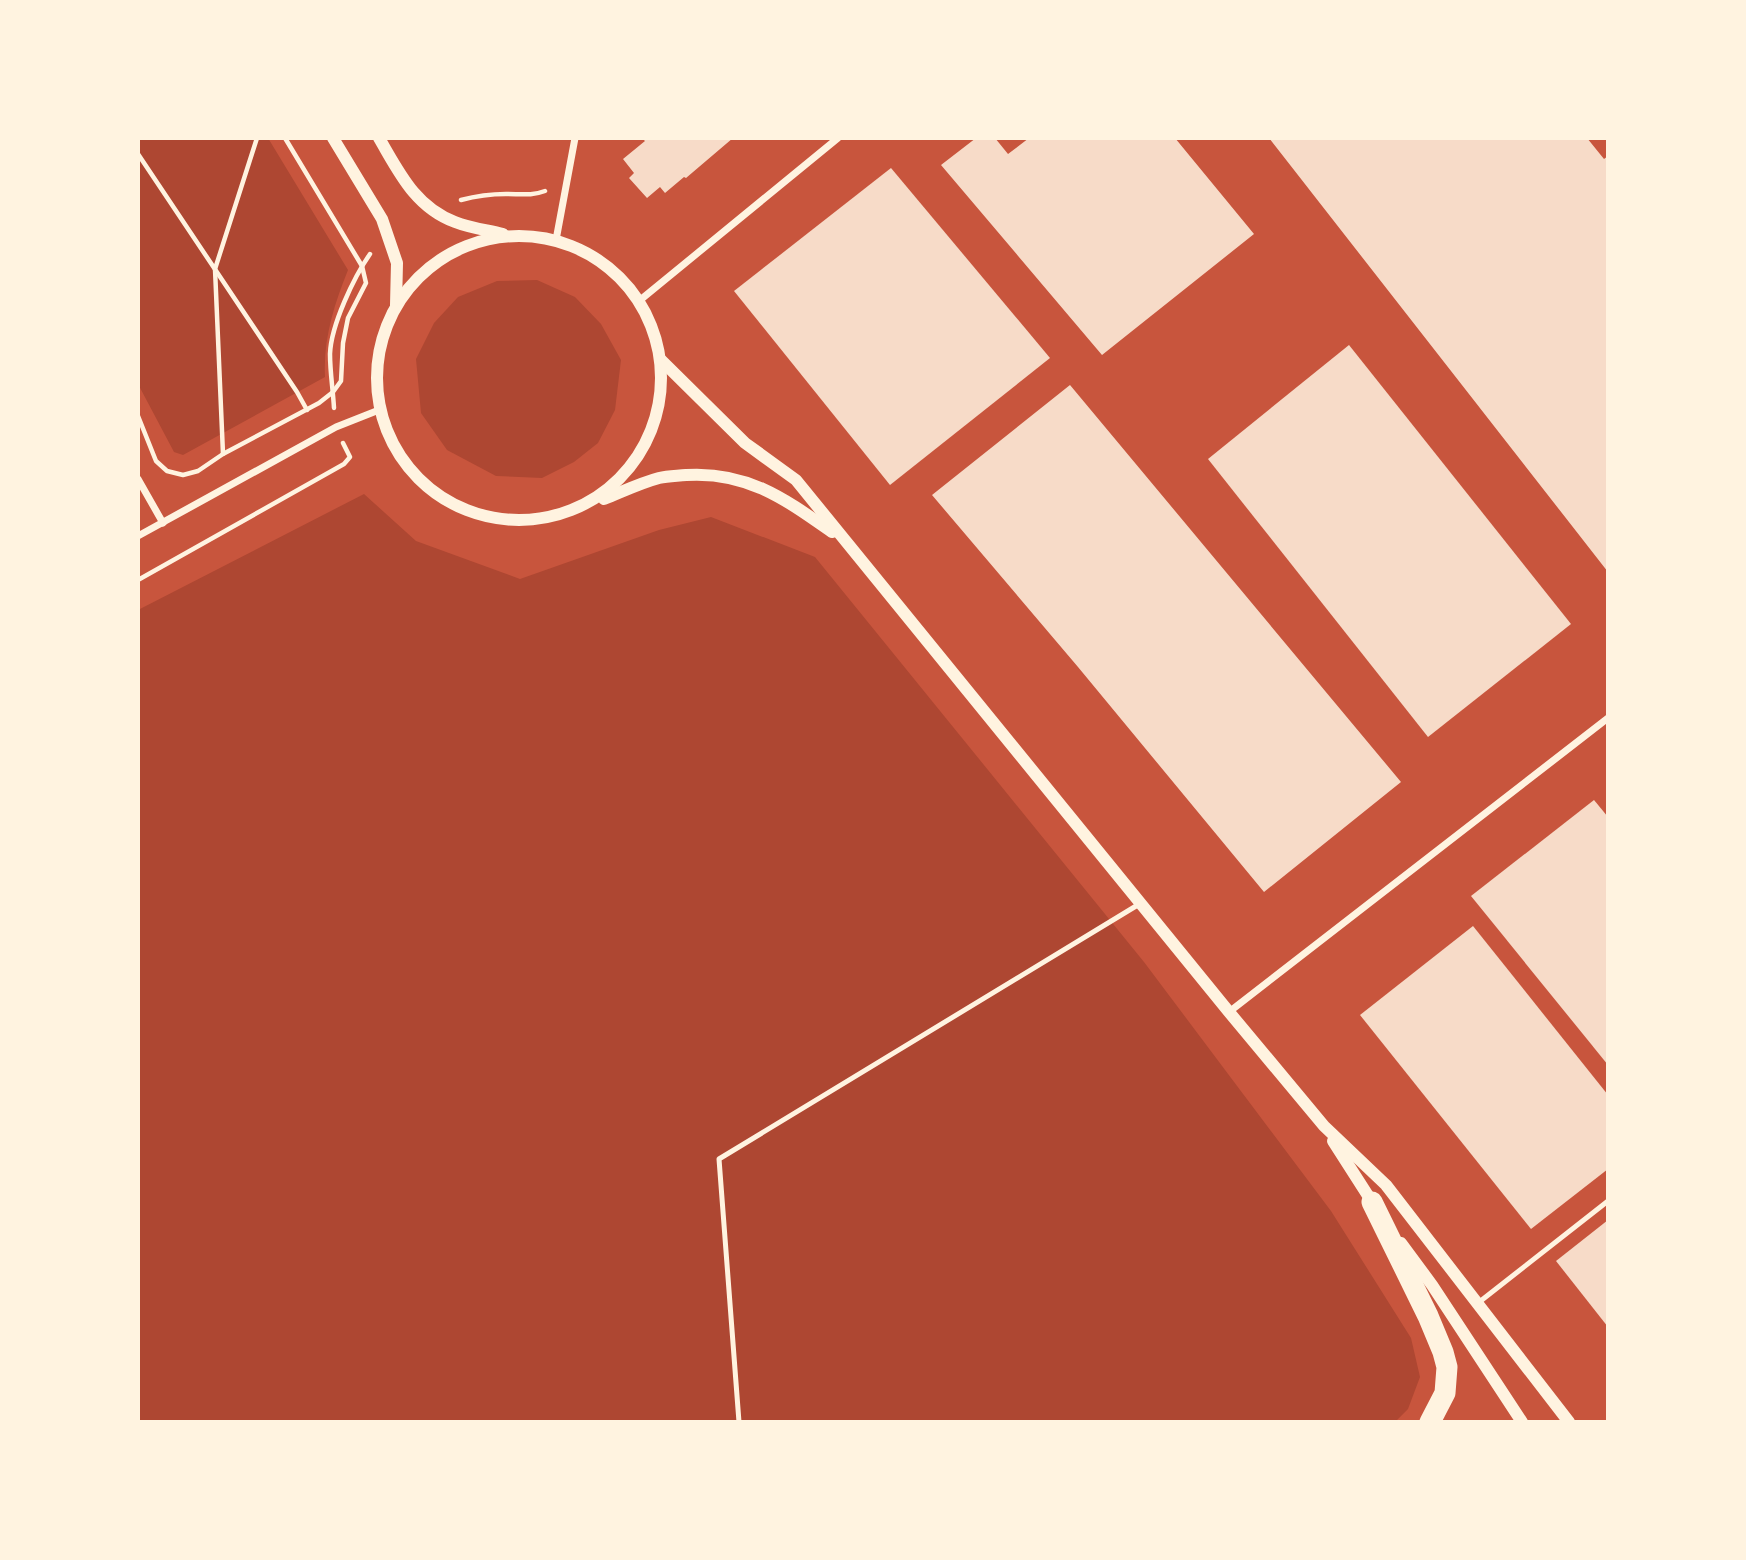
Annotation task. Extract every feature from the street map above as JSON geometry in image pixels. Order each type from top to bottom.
[{"type":"highway","points":[[1372,1202],[1428,1316],[1447,1367],[1445,1393],[1430,1422]]},
{"type":"street","points":[[333,138],[382,219],[397,263],[396,305],[378,352],[379,410],[406,466],[444,500],[492,518],[540,519],[574,510],[660,478],[719,475],[754,484],[778,495],[845,541]]},
{"type":"street","points":[[379,138],[419,201],[433,211],[455,222],[510,235],[556,240],[597,258],[639,301],[653,327],[661,360],[660,406],[642,451],[613,486],[574,510]]},
{"type":"street","points":[[556,240],[575,138]]},
{"type":"street","points":[[639,301],[838,138]]},
{"type":"street","points":[[396,305],[441,258],[479,241],[510,235]]},
{"type":"street","points":[[661,360],[746,443],[796,480],[1324,1126],[1386,1185],[1569,1422]]},
{"type":"street","points":[[138,536],[336,428],[379,410]]},
{"type":"street","points":[[138,479],[163,523]]},
{"type":"street","points":[[1229,1012],[1608,718]]},
{"type":"street","points":[[1324,1126],[1372,1202],[1432,1285],[1522,1422]]},
{"type":"lane","points":[[738,1422],[719,1158],[1141,903]]},
{"type":"lane","points":[[1478,1303],[1608,1202]]},
{"type":"path","points":[[223,454],[215,269],[257,138]]},
{"type":"path","points":[[138,416],[156,461],[167,471],[183,475],[198,471],[223,454],[319,403],[341,382],[343,343],[348,318],[366,283],[362,266],[285,138]]},
{"type":"path","points":[[138,155],[307,410]]},
{"type":"path","points":[[433,211],[476,196],[531,196],[545,192],[549,186]]},
{"type":"path","points":[[138,580],[344,464],[351,457],[336,428],[330,351],[341,314],[362,266],[370,255],[389,239]]},
{"type":"shaded area","points":[[138,138],[268,138],[348,270],[331,322],[325,377],[183,455],[174,452],[138,384]]},
{"type":"shaded area","points":[[537,280],[575,297],[601,324],[621,360],[615,410],[598,443],[574,462],[542,478],[496,476],[447,450],[421,413],[416,359],[434,323],[458,297],[497,281]]},
{"type":"shaded area","points":[[364,494],[416,541],[520,579],[659,530],[711,517],[815,557],[1144,962],[1331,1211],[1411,1338],[1420,1377],[1408,1409],[1395,1422],[138,1422],[138,610]]},
{"type":"building","points":[[642,138],[733,138],[665,193],[660,187],[647,198],[629,178],[634,173],[623,159],[645,141]]},
{"type":"building","points":[[976,138],[995,138],[1008,154],[1029,138],[1175,138],[1254,234],[1102,355],[941,165]]},
{"type":"building","points":[[1269,138],[1587,138],[1604,159],[1608,156],[1608,572]]},
{"type":"building","points":[[891,168],[1050,358],[890,485],[734,291]]},
{"type":"building","points":[[1349,345],[1571,624],[1428,737],[1208,459]]},
{"type":"building","points":[[1070,385],[1401,782],[1264,892],[932,495]]},
{"type":"building","points":[[1594,800],[1608,817],[1608,1065],[1471,896]]},
{"type":"building","points":[[1473,926],[1608,1095],[1608,1169],[1531,1229],[1360,1015]]},
{"type":"building","points":[[1608,1220],[1608,1327],[1556,1261]]}]
